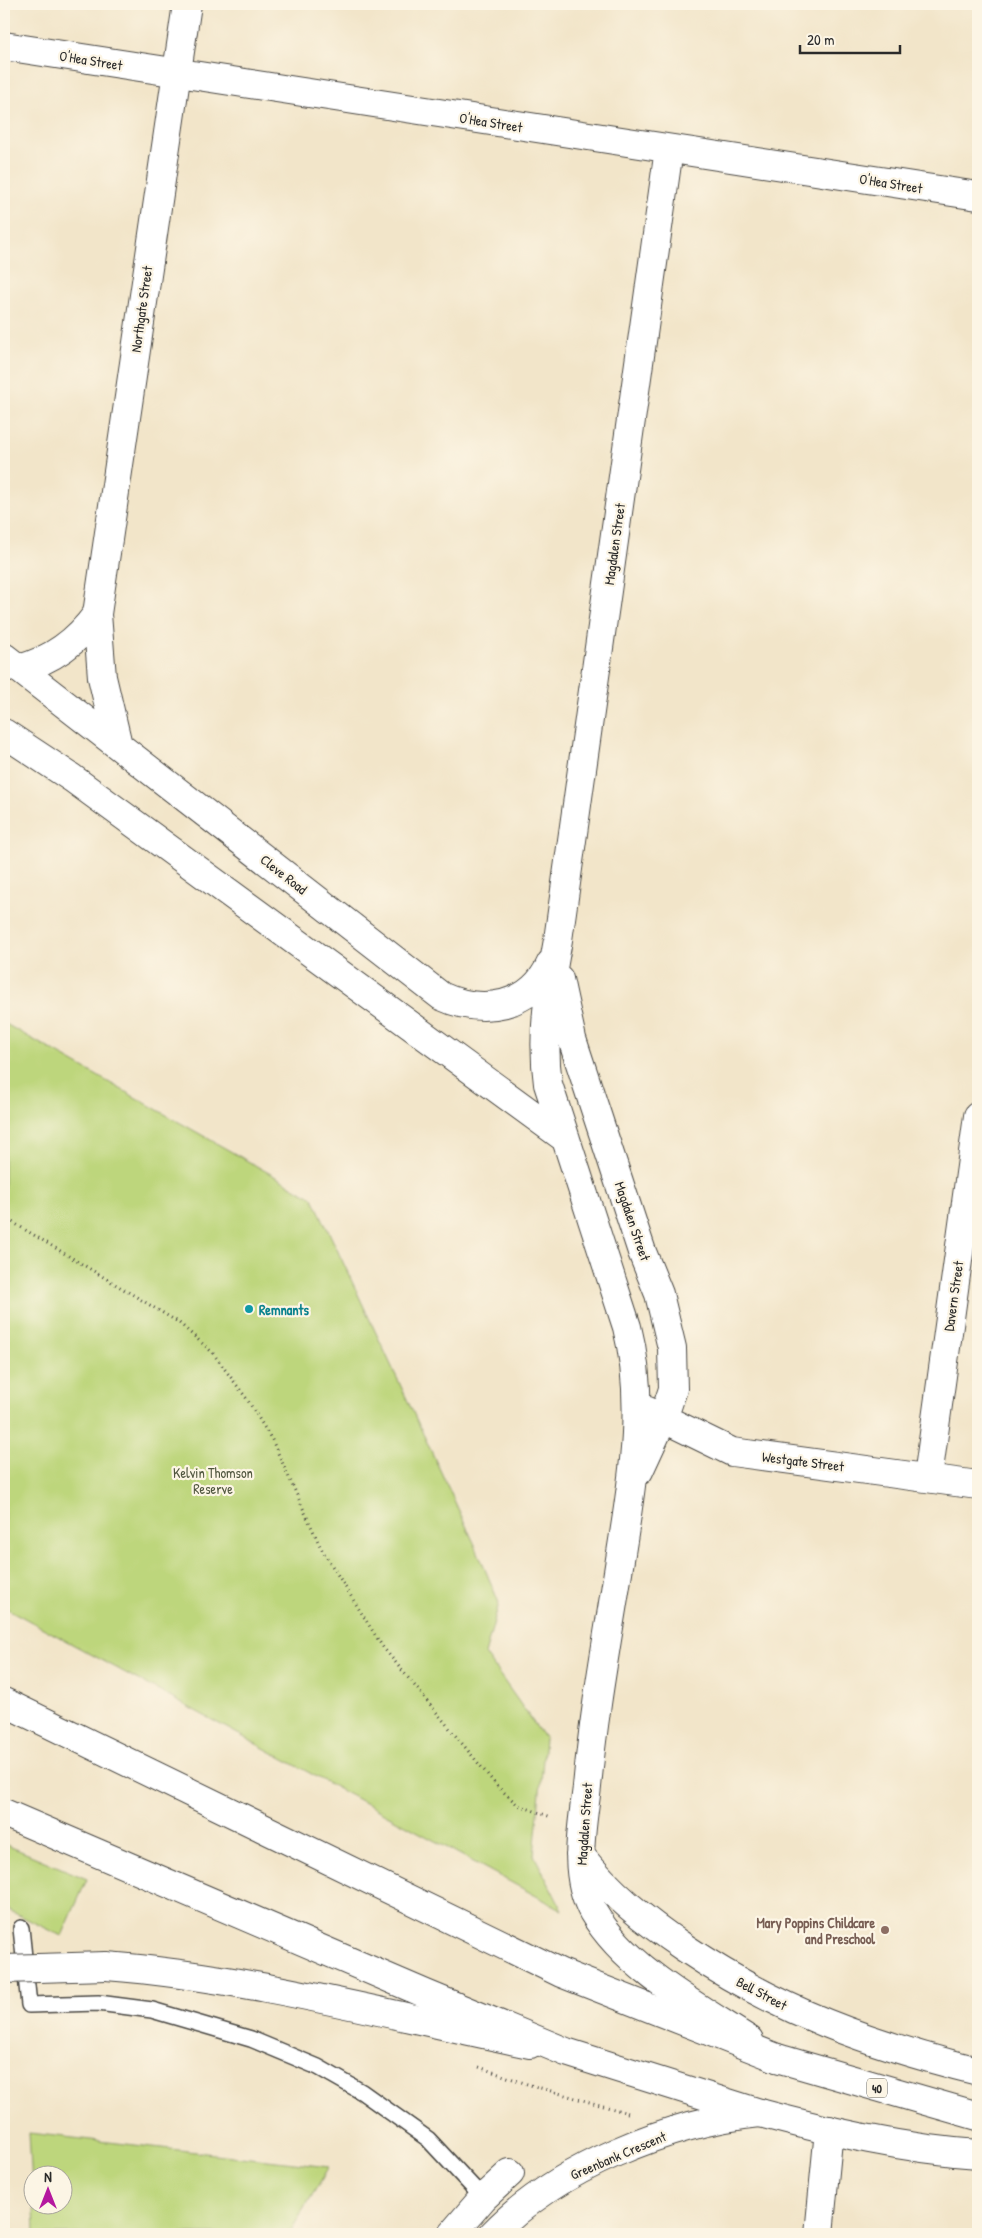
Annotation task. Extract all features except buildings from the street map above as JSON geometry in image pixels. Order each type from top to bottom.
[{"type":"main road","name":"Northgate Street","points":[[118,745],[102,677],[97,614],[175,74],[187,4]]},
{"type":"main road","name":"O'Hea Street","points":[[4,46],[175,74],[978,196]]},
{"type":"main road","name":"Magdalen Street","points":[[669,149],[558,940],[546,1006],[545,1059],[548,1084],[627,1327],[634,1356],[638,1405],[630,1500],[589,1761],[580,1856],[584,1894],[605,1931],[620,1948],[674,1992],[777,2058]]},
{"type":"main road","name":"Northgate Street","points":[[11,663],[36,664],[64,648],[83,634],[97,614]]},
{"type":"main road","name":"Cleve Road","points":[[11,663],[441,996],[459,1004],[488,1007],[523,996],[537,986],[544,978],[558,940]]},
{"type":"main road","points":[[4,733],[72,778],[566,1139]]},
{"type":"main road","name":"Magdalen Street","points":[[558,940],[558,977],[572,1039],[667,1322],[674,1377],[673,1389],[663,1419],[630,1500]]},
{"type":"main road","name":"Davern Street","points":[[928,1477],[978,1116]]},
{"type":"main road","name":"Westgate Street","points":[[638,1405],[732,1452],[978,1485]]},
{"type":"main road","points":[[4,1702],[561,1973],[777,2058]]},
{"type":"main road","points":[[4,1813],[416,1990],[566,2052],[760,2113],[829,2130],[949,2152],[978,2154]]},
{"type":"main road","name":"Bell Street","points":[[580,1856],[606,1886],[647,1922],[710,1964],[752,1988],[806,2016],[852,2035],[918,2056],[978,2070]]},
{"type":"main road","points":[[4,1969],[106,1966],[166,1971],[244,1982],[566,2052]]},
{"type":"main road","name":"40","points":[[777,2058],[978,2116]]},
{"type":"main road","name":"Greenbank Crescent","points":[[493,2234],[518,2210],[543,2190],[613,2154],[702,2122],[730,2116],[760,2113]]},
{"type":"main road","points":[[819,2234],[829,2130]]},
{"type":"main road","points":[[452,2234],[483,2198],[510,2173]]},
{"type":"lane","points":[[21,1928],[29,2005],[98,2003],[152,2010],[251,2039],[318,2068],[362,2092],[428,2139],[483,2198]]},
{"type":"path","points":[[4,1217],[178,1322],[212,1352],[248,1399],[272,1440],[321,1548],[382,1646],[497,1786],[518,1805]]},
{"type":"green space","name":"Kelvin Thomson Reserve","points":[[4,1023],[313,1198],[475,1545],[499,1603],[485,1654],[545,1739],[534,1855],[562,1910],[4,1607]]},
{"type":"green space","points":[[4,1844],[87,1879],[62,1936],[4,1908]]},
{"type":"green space","points":[[29,2133],[329,2167],[289,2234],[35,2234],[34,2216],[72,2216],[72,2166],[31,2166]]},
{"type":"place","name":"Remnants","points":[[249,1309]]},
{"type":"place","name":"Mary Poppins Childcare and Preschool","points":[[885,1930]]}]
